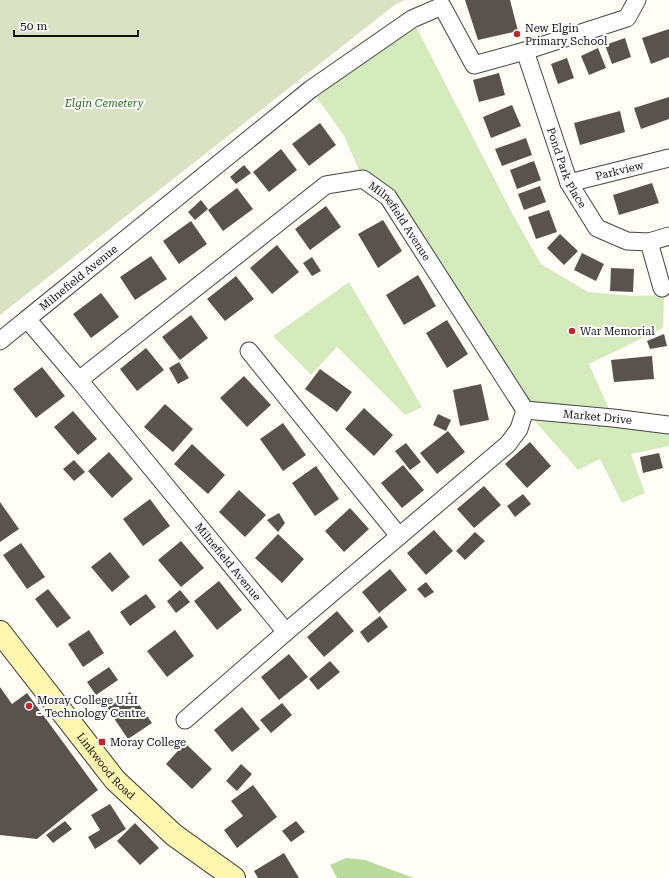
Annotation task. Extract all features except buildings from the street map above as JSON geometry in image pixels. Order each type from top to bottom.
[{"type":"street","points":[[525,51],[627,18],[637,0]]},
{"type":"street","name":"Milnefield Avenue","points":[[0,341],[311,89],[412,19],[442,6],[474,65],[525,51]]},
{"type":"street","name":"Pond Park Place","points":[[525,51],[569,183],[597,228],[627,242],[649,242],[669,236]]},
{"type":"street","name":"Parkview","points":[[569,183],[669,158]]},
{"type":"street","name":"Milnefield Avenue","points":[[79,380],[326,185],[363,179],[388,197],[525,410]]},
{"type":"street","points":[[649,242],[662,288]]},
{"type":"street","name":"Milnefield Avenue","points":[[27,319],[286,632]]},
{"type":"street","points":[[249,351],[399,536]]},
{"type":"street","points":[[185,720],[286,632],[508,444],[519,429],[525,410]]},
{"type":"street","name":"Market Drive","points":[[525,410],[669,425]]},
{"type":"street","name":"Linkwood Road","points":[[0,632],[115,780],[174,835],[234,878]]},
{"type":"green space","name":"Elgin Cemetery","points":[[0,0],[405,0],[396,4],[0,315]]},
{"type":"green space","points":[[412,19],[512,213],[541,264],[588,292],[633,296],[664,295],[663,328],[589,364],[613,418],[669,425],[669,446],[631,454],[645,493],[622,503],[600,459],[578,470],[525,410],[388,197],[363,179],[344,136],[311,89]]},
{"type":"green space","points":[[349,282],[422,407],[405,415],[337,347],[311,375],[273,336]]},
{"type":"green space","points":[[346,858],[365,860],[414,878],[337,878],[330,865]]},
{"type":"place","name":"New Elgin Primary School","points":[[517,34]]},
{"type":"place","name":"War Memorial","points":[[572,331]]},
{"type":"place","name":"Moray College UHI - Technology Centre","points":[[29,706]]},
{"type":"place","name":"Moray College","points":[[102,742]]}]
